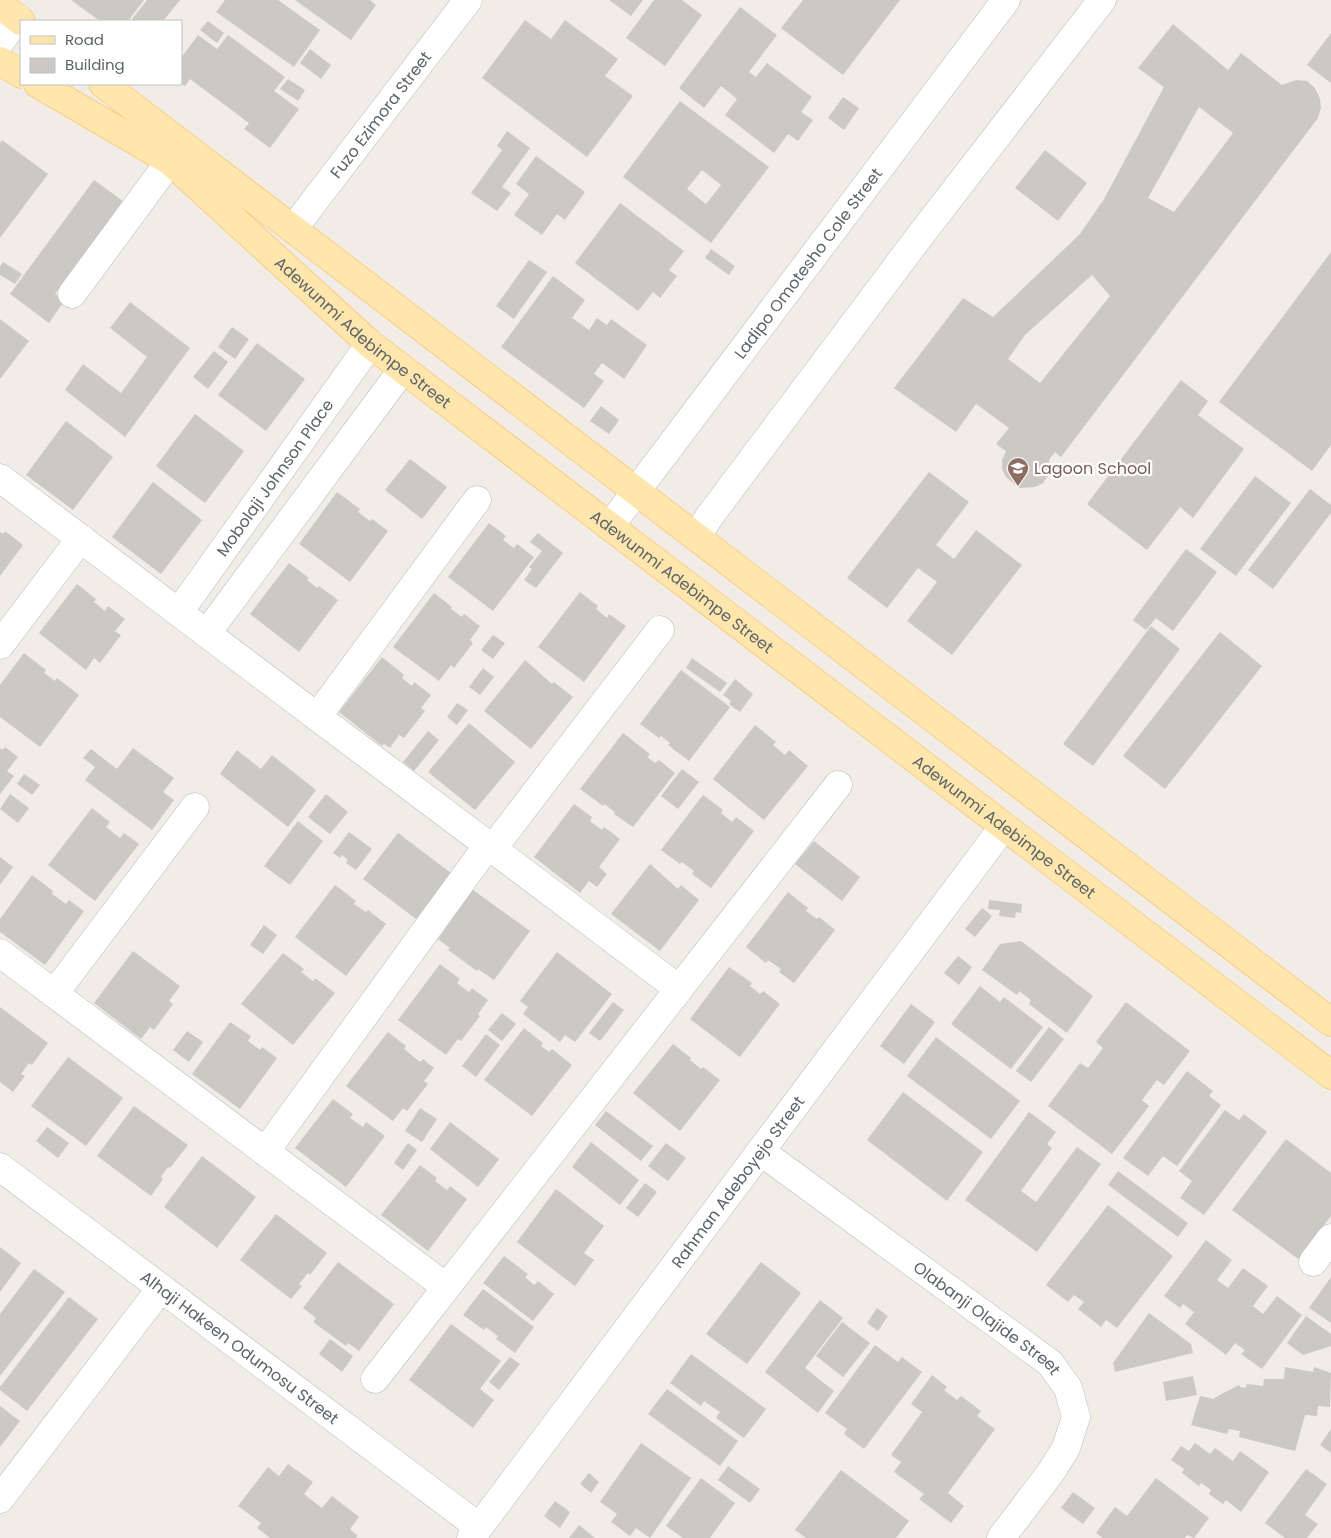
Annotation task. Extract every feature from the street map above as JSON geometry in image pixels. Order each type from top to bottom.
[{"type":"main road","points":[[0,61],[20,73]]},
{"type":"main road","name":"Adewunmi Adebimpe Street","points":[[40,85],[170,161],[370,344],[1331,1075]]},
{"type":"main road","name":"Adewunmi Adebimpe Street","points":[[104,85],[1331,1022]]},
{"type":"street","name":"Fuzo Ezimora Street","points":[[293,229],[468,0]]},
{"type":"street","name":"Ladipo Omotesho Cole Street","points":[[610,526],[1006,0]]},
{"type":"street","points":[[697,537],[709,517],[910,249],[1102,0]]},
{"type":"street","points":[[0,42],[13,15]]},
{"type":"street","points":[[72,294],[170,161]]},
{"type":"street","name":"Mobolaji Johnson Place","points":[[178,612],[370,344]]},
{"type":"street","points":[[207,633],[403,369]]},
{"type":"street","points":[[0,478],[679,989]]},
{"type":"street","points":[[317,717],[477,500]]},
{"type":"street","points":[[0,645],[81,538]]},
{"type":"street","points":[[264,1152],[490,847],[660,630]]},
{"type":"street","points":[[375,1379],[838,784]]},
{"type":"street","points":[[54,994],[195,807]]},
{"type":"street","name":"Rahman Adeboyejo Street","points":[[475,1532],[1004,826]]},
{"type":"street","points":[[0,953],[446,1287]]},
{"type":"street","name":"Olabanji Olajide Street","points":[[760,1151],[1050,1363],[1068,1388],[1076,1417],[1066,1448],[1051,1472],[1001,1538]]},
{"type":"street","name":"Alhaji Hakeen Odumosu Street","points":[[0,1167],[161,1288],[475,1532]]},
{"type":"street","points":[[1313,1262],[1331,1238]]},
{"type":"street","points":[[0,1499],[161,1288]]},
{"type":"building","points":[[71,0],[144,0],[129,20],[99,20]]},
{"type":"building","points":[[147,0],[180,0],[164,20],[132,19]]},
{"type":"building","points":[[225,0],[278,0],[320,30],[294,67],[216,12]]},
{"type":"building","points":[[295,0],[370,0],[376,5],[351,40]]},
{"type":"building","points":[[609,0],[643,0],[631,16]]},
{"type":"building","points":[[654,0],[682,0],[702,15],[665,66],[626,38]]},
{"type":"building","points":[[803,0],[900,0],[843,75],[781,28]]},
{"type":"building","points":[[740,7],[777,35],[749,72],[756,77],[767,63],[812,97],[801,112],[813,120],[798,141],[788,134],[774,153],[725,115],[737,99],[721,86],[704,108],[679,88]]},
{"type":"building","points":[[525,20],[551,39],[565,20],[618,59],[605,76],[633,96],[587,157],[482,78]]},
{"type":"building","points":[[208,21],[224,33],[217,43],[200,30]]},
{"type":"building","points":[[1173,24],[1228,70],[1241,53],[1282,85],[1296,80],[1307,81],[1315,88],[1320,99],[1321,108],[1318,118],[1061,457],[1055,452],[1049,460],[1048,476],[1043,483],[1035,487],[1019,488],[1006,477],[1002,469],[1002,460],[1006,451],[996,444],[1009,428],[976,404],[956,432],[894,388],[963,298],[993,317],[1080,234],[1104,199],[1164,87],[1138,68]],"holes":[[[1199,107],[1233,133],[1174,212],[1148,198]],[[1092,275],[1110,296],[1040,383],[1008,359],[1025,335]]]},
{"type":"building","points":[[1331,33],[1331,83],[1307,65]]},
{"type":"building","points":[[198,35],[217,49],[228,35],[285,77],[274,91],[299,109],[270,148],[244,129],[249,123],[190,79],[185,86],[182,84],[182,57]]},
{"type":"building","points":[[310,49],[331,65],[321,79],[300,63]]},
{"type":"building","points":[[288,79],[305,90],[298,101],[280,89]]},
{"type":"building","points":[[843,97],[859,108],[844,130],[828,118]]},
{"type":"building","points":[[680,101],[769,167],[711,243],[623,177]],"holes":[[[702,170],[721,185],[706,204],[687,189]]]},
{"type":"building","points":[[507,131],[530,148],[502,187],[511,193],[497,211],[471,193],[502,150],[497,146]]},
{"type":"building","points":[[2,140],[48,174],[0,238],[0,143]]},
{"type":"building","points":[[1045,150],[1087,183],[1058,221],[1015,188]]},
{"type":"building","points":[[536,156],[585,192],[565,220],[557,214],[542,235],[514,215],[529,194],[516,184]]},
{"type":"building","points":[[94,180],[123,201],[55,294],[64,301],[49,323],[10,294]]},
{"type":"building","points":[[620,203],[684,251],[669,270],[677,276],[660,298],[653,292],[638,311],[575,263]]},
{"type":"building","points":[[711,249],[735,266],[729,275],[705,258]]},
{"type":"building","points":[[1331,252],[1331,445],[1312,471],[1219,402]]},
{"type":"building","points":[[529,260],[547,272],[514,319],[496,306]]},
{"type":"building","points":[[3,262],[22,274],[15,284],[0,275],[0,267]]},
{"type":"building","points":[[553,276],[585,300],[572,318],[589,330],[597,318],[607,325],[611,319],[647,345],[624,379],[602,363],[594,374],[604,381],[584,408],[501,347]]},
{"type":"building","points":[[130,302],[190,348],[125,437],[65,390],[83,364],[121,393],[147,357],[110,328]]},
{"type":"building","points":[[0,319],[29,341],[0,379]]},
{"type":"building","points":[[232,327],[249,339],[235,359],[218,347]]},
{"type":"building","points":[[257,343],[305,379],[266,431],[218,395]]},
{"type":"building","points":[[214,351],[228,362],[208,389],[193,377]]},
{"type":"building","points":[[1181,380],[1208,401],[1198,415],[1244,449],[1193,518],[1180,507],[1147,550],[1087,504]]},
{"type":"building","points":[[601,406],[619,420],[609,434],[590,421]]},
{"type":"building","points":[[195,414],[244,451],[205,503],[156,466]]},
{"type":"building","points":[[66,421],[113,457],[73,510],[26,475]]},
{"type":"building","points":[[410,459],[447,487],[422,519],[385,490]]},
{"type":"building","points":[[929,472],[969,502],[936,545],[954,559],[976,530],[1022,565],[952,655],[907,621],[937,582],[918,568],[887,608],[847,578]]},
{"type":"building","points":[[1255,476],[1291,503],[1236,576],[1200,549]]},
{"type":"building","points":[[153,482],[202,520],[161,574],[112,537]]},
{"type":"building","points":[[1310,489],[1331,505],[1331,513],[1273,589],[1248,570]]},
{"type":"building","points":[[337,492],[360,509],[358,512],[370,521],[372,519],[388,531],[350,582],[299,544]]},
{"type":"building","points":[[489,523],[506,536],[503,540],[514,548],[517,544],[534,557],[493,611],[448,577]]},
{"type":"building","points":[[5,531],[23,545],[0,576],[0,532],[3,534]]},
{"type":"building","points":[[538,533],[563,553],[536,588],[524,580],[532,569],[529,567],[542,551],[530,542]]},
{"type":"building","points":[[1186,549],[1217,572],[1173,631],[1156,618],[1146,630],[1133,620]]},
{"type":"building","points":[[289,563],[309,578],[307,580],[317,588],[319,586],[338,600],[299,652],[250,614]]},
{"type":"building","points":[[77,584],[96,599],[94,602],[105,611],[108,606],[125,619],[115,631],[121,635],[100,663],[94,658],[86,670],[39,633]]},
{"type":"building","points":[[580,592],[598,606],[596,609],[607,618],[609,614],[626,626],[584,682],[538,647]]},
{"type":"building","points":[[434,593],[462,617],[464,614],[480,626],[470,640],[473,643],[454,668],[451,665],[439,681],[393,647]]},
{"type":"building","points":[[1151,626],[1180,649],[1093,766],[1063,744]]},
{"type":"building","points":[[1220,632],[1262,666],[1165,789],[1123,756]]},
{"type":"building","points":[[493,635],[505,643],[493,659],[481,650]]},
{"type":"building","points":[[24,653],[46,670],[44,673],[55,681],[57,678],[79,695],[40,747],[0,717],[0,685]]},
{"type":"building","points":[[382,657],[404,675],[402,678],[412,686],[414,682],[431,695],[421,708],[425,711],[404,738],[399,735],[390,748],[384,744],[382,746],[339,712]]},
{"type":"building","points":[[692,658],[727,683],[720,692],[686,668]]},
{"type":"building","points":[[525,660],[552,684],[554,682],[573,697],[531,749],[484,711]]},
{"type":"building","points":[[483,668],[494,677],[480,695],[469,687]]},
{"type":"building","points":[[681,670],[730,707],[689,761],[668,745],[670,743],[661,736],[659,738],[640,724]]},
{"type":"building","points":[[735,679],[753,694],[740,712],[729,704],[731,701],[723,695]]},
{"type":"building","points":[[457,703],[468,710],[457,725],[447,717]]},
{"type":"building","points":[[469,723],[515,762],[475,810],[428,772]]},
{"type":"building","points":[[755,725],[776,742],[773,745],[785,755],[789,750],[808,766],[764,820],[713,779]]},
{"type":"building","points":[[428,731],[439,740],[414,771],[403,762]]},
{"type":"building","points":[[623,733],[650,754],[647,757],[655,763],[659,760],[675,773],[633,827],[614,814],[615,812],[604,804],[603,806],[580,789]]},
{"type":"building","points":[[5,747],[18,757],[7,771],[14,776],[0,794],[0,748],[2,750]]},
{"type":"building","points":[[133,748],[174,778],[163,792],[174,800],[152,830],[85,780],[95,767],[83,758],[91,749],[117,769]]},
{"type":"building","points":[[237,750],[261,769],[272,755],[316,790],[288,827],[220,774]]},
{"type":"building","points":[[682,769],[699,782],[678,809],[661,796]]},
{"type":"building","points":[[24,774],[40,785],[32,795],[17,784]]},
{"type":"building","points":[[10,794],[29,808],[18,823],[0,809]]},
{"type":"building","points":[[326,794],[348,812],[330,834],[308,817]]},
{"type":"building","points":[[703,795],[723,810],[721,813],[732,822],[736,817],[754,831],[711,888],[692,874],[694,871],[682,862],[680,864],[661,850]]},
{"type":"building","points":[[574,804],[592,817],[590,821],[602,830],[604,827],[620,839],[599,867],[607,874],[597,887],[589,881],[580,893],[534,857]]},
{"type":"building","points":[[92,808],[110,822],[106,827],[120,838],[124,833],[139,844],[95,901],[48,865]]},
{"type":"building","points":[[298,821],[323,841],[290,885],[264,866]]},
{"type":"building","points":[[349,832],[372,849],[356,870],[346,863],[348,860],[342,855],[340,858],[333,853]]},
{"type":"building","points":[[398,833],[451,873],[416,919],[363,879]]},
{"type":"building","points":[[814,841],[860,877],[842,901],[795,864]]},
{"type":"building","points":[[0,857],[13,867],[0,885]]},
{"type":"building","points":[[650,864],[678,889],[681,885],[699,900],[660,951],[611,914]]},
{"type":"building","points":[[32,875],[66,904],[69,900],[84,911],[45,965],[0,932],[0,919]]},
{"type":"building","points":[[335,885],[356,901],[354,904],[366,912],[368,910],[386,924],[346,976],[295,937]]},
{"type":"building","points":[[473,890],[530,931],[494,980],[478,969],[477,971],[448,950],[450,948],[438,939]]},
{"type":"building","points":[[788,892],[808,908],[806,911],[817,919],[819,917],[835,930],[794,983],[779,972],[781,969],[768,960],[766,963],[746,947]]},
{"type":"building","points":[[989,900],[1022,904],[1021,913],[1016,912],[1015,918],[999,916],[1000,910],[988,909]]},
{"type":"building","points":[[982,908],[992,916],[975,937],[965,929]]},
{"type":"building","points":[[264,925],[277,935],[263,954],[250,945]]},
{"type":"building","points":[[1021,941],[1093,996],[1067,1033],[1029,1004],[1031,1000],[1019,991],[1017,995],[982,970],[1000,944]]},
{"type":"building","points":[[133,951],[180,986],[169,1001],[173,1004],[154,1030],[150,1027],[141,1039],[94,1003]]},
{"type":"building","points":[[557,952],[612,994],[575,1042],[565,1035],[560,1042],[523,1014],[528,1007],[520,1001]]},
{"type":"building","points":[[283,953],[304,969],[301,972],[313,981],[315,978],[335,993],[293,1045],[241,1004]]},
{"type":"building","points":[[958,956],[972,967],[959,985],[944,973]]},
{"type":"building","points":[[440,964],[460,979],[457,983],[469,992],[472,988],[488,1000],[478,1014],[480,1016],[461,1041],[458,1039],[446,1055],[398,1020]]},
{"type":"building","points":[[729,967],[752,983],[750,986],[760,994],[763,991],[780,1004],[740,1057],[690,1019]]},
{"type":"building","points":[[980,986],[1000,1002],[1004,997],[1043,1027],[1011,1069],[951,1024]]},
{"type":"building","points":[[613,1002],[624,1010],[600,1041],[589,1033]]},
{"type":"building","points":[[1126,1002],[1190,1051],[1164,1085],[1157,1080],[1142,1100],[1149,1106],[1112,1154],[1048,1106],[1080,1063],[1088,1068],[1103,1048],[1096,1042]]},
{"type":"building","points":[[911,1004],[935,1022],[904,1064],[880,1046]]},
{"type":"building","points":[[0,1007],[48,1043],[32,1065],[29,1063],[21,1074],[25,1076],[13,1092],[0,1082]]},
{"type":"building","points":[[502,1013],[516,1024],[502,1041],[488,1030]]},
{"type":"building","points":[[230,1022],[251,1036],[248,1041],[260,1050],[262,1047],[277,1058],[240,1109],[192,1074]]},
{"type":"building","points":[[1049,1027],[1064,1039],[1031,1082],[1016,1071]]},
{"type":"building","points":[[524,1028],[543,1043],[541,1046],[549,1052],[552,1049],[572,1065],[532,1116],[484,1080]]},
{"type":"building","points":[[187,1031],[203,1042],[189,1062],[173,1050]]},
{"type":"building","points":[[388,1032],[406,1046],[404,1049],[420,1062],[423,1059],[434,1068],[424,1081],[428,1084],[407,1111],[403,1108],[393,1121],[346,1086]]},
{"type":"building","points":[[486,1034],[500,1045],[476,1077],[462,1066]]},
{"type":"building","points":[[936,1037],[1020,1101],[991,1139],[907,1076]]},
{"type":"building","points":[[673,1044],[691,1058],[690,1060],[701,1069],[703,1067],[720,1080],[680,1131],[633,1093]]},
{"type":"building","points":[[68,1057],[123,1098],[86,1146],[31,1106]]},
{"type":"building","points":[[1187,1071],[1213,1091],[1209,1096],[1221,1105],[1177,1166],[1163,1156],[1148,1176],[1123,1158]]},
{"type":"building","points":[[903,1092],[983,1152],[947,1201],[867,1140]]},
{"type":"building","points":[[333,1099],[353,1114],[350,1118],[363,1127],[366,1122],[385,1136],[346,1187],[295,1148]]},
{"type":"building","points":[[134,1106],[188,1145],[170,1168],[168,1167],[161,1177],[163,1179],[151,1196],[97,1156]]},
{"type":"building","points":[[420,1108],[437,1119],[422,1142],[405,1131]]},
{"type":"building","points":[[1225,1110],[1239,1120],[1244,1114],[1267,1132],[1204,1215],[1180,1198],[1192,1181],[1179,1171]]},
{"type":"building","points":[[606,1111],[653,1146],[641,1161],[595,1125]]},
{"type":"building","points":[[1029,1112],[1056,1132],[1047,1144],[1052,1148],[1021,1191],[1036,1202],[1077,1147],[1101,1164],[1037,1252],[965,1200]]},
{"type":"building","points":[[450,1122],[499,1159],[478,1187],[430,1149]]},
{"type":"building","points":[[47,1127],[69,1143],[58,1158],[36,1141]]},
{"type":"building","points":[[1286,1139],[1331,1173],[1331,1216],[1298,1259],[1232,1210]]},
{"type":"building","points":[[591,1142],[639,1180],[620,1205],[572,1167]]},
{"type":"building","points":[[408,1143],[417,1150],[403,1170],[394,1163]]},
{"type":"building","points":[[666,1143],[686,1158],[668,1181],[648,1166]]},
{"type":"building","points":[[202,1156],[256,1197],[217,1248],[164,1207]]},
{"type":"building","points":[[420,1165],[437,1178],[435,1181],[447,1190],[450,1186],[467,1199],[428,1251],[381,1215]]},
{"type":"building","points":[[1118,1171],[1188,1223],[1178,1237],[1108,1185]]},
{"type":"building","points":[[645,1183],[657,1192],[638,1217],[626,1208]]},
{"type":"building","points":[[556,1189],[604,1226],[584,1253],[594,1260],[575,1286],[517,1242]]},
{"type":"building","points":[[1108,1205],[1173,1256],[1117,1328],[1106,1320],[1101,1327],[1078,1309],[1084,1302],[1074,1295],[1068,1302],[1046,1285]]},
{"type":"building","points":[[276,1214],[327,1253],[310,1275],[308,1273],[299,1284],[302,1286],[291,1299],[240,1260]]},
{"type":"building","points":[[1206,1240],[1232,1260],[1217,1280],[1228,1288],[1243,1268],[1268,1286],[1253,1306],[1263,1314],[1277,1296],[1302,1315],[1262,1369],[1241,1354],[1245,1350],[1235,1343],[1226,1355],[1185,1324],[1194,1312],[1183,1304],[1180,1308],[1164,1296]]},
{"type":"building","points":[[0,1247],[21,1263],[0,1292]]},
{"type":"building","points":[[504,1256],[528,1274],[525,1277],[534,1285],[538,1281],[554,1294],[533,1321],[483,1283]]},
{"type":"building","points":[[338,1262],[394,1304],[359,1351],[348,1343],[346,1346],[313,1322],[316,1318],[303,1308]]},
{"type":"building","points":[[761,1262],[801,1293],[747,1364],[706,1334]]},
{"type":"building","points":[[34,1269],[65,1292],[0,1376],[0,1314]]},
{"type":"building","points":[[1331,1277],[1331,1323],[1309,1308]]},
{"type":"building","points":[[483,1289],[534,1327],[515,1353],[496,1339],[498,1336],[486,1327],[484,1330],[463,1315]]},
{"type":"building","points":[[69,1297],[98,1319],[27,1411],[0,1390],[0,1387]]},
{"type":"building","points":[[820,1300],[843,1318],[805,1368],[834,1391],[818,1413],[765,1372]]},
{"type":"building","points":[[877,1308],[888,1316],[878,1331],[867,1323]]},
{"type":"building","points":[[1149,1313],[1191,1344],[1193,1353],[1115,1372],[1113,1363]]},
{"type":"building","points":[[1306,1316],[1331,1334],[1331,1346],[1303,1355],[1287,1343]]},
{"type":"building","points":[[842,1322],[870,1343],[843,1377],[816,1356]]},
{"type":"building","points":[[451,1324],[501,1361],[480,1389],[494,1400],[473,1428],[409,1380]]},
{"type":"building","points":[[330,1339],[353,1356],[342,1372],[319,1354]]},
{"type":"building","points":[[875,1345],[898,1362],[902,1357],[922,1372],[864,1449],[844,1434],[847,1429],[825,1413]]},
{"type":"building","points":[[691,1354],[766,1409],[744,1438],[716,1418],[720,1412],[704,1401],[701,1406],[670,1383]]},
{"type":"building","points":[[510,1357],[520,1364],[499,1390],[489,1382]]},
{"type":"building","points":[[1285,1367],[1313,1372],[1314,1367],[1331,1373],[1330,1407],[1318,1406],[1317,1416],[1305,1415],[1295,1451],[1239,1437],[1240,1431],[1229,1429],[1227,1434],[1191,1425],[1200,1396],[1214,1399],[1239,1385],[1246,1388],[1247,1384],[1263,1386],[1264,1379],[1284,1379]]},
{"type":"building","points":[[932,1375],[947,1387],[944,1390],[957,1400],[961,1396],[981,1411],[977,1416],[995,1429],[948,1493],[964,1506],[951,1523],[919,1499],[924,1494],[894,1472],[901,1462],[891,1455],[922,1412],[911,1404]]},
{"type":"building","points":[[1193,1376],[1197,1395],[1166,1401],[1163,1382]]},
{"type":"building","points":[[667,1389],[738,1441],[720,1466],[648,1414]]},
{"type":"building","points":[[0,1406],[20,1421],[0,1447]]},
{"type":"building","points":[[1331,1429],[1331,1453],[1320,1445]]},
{"type":"building","points":[[641,1443],[691,1478],[650,1538],[636,1528],[630,1536],[611,1522],[617,1514],[600,1502]]},
{"type":"building","points":[[1195,1443],[1210,1454],[1215,1448],[1233,1461],[1240,1451],[1269,1472],[1241,1512],[1226,1500],[1223,1504],[1209,1494],[1211,1490],[1201,1483],[1199,1486],[1182,1473],[1184,1469],[1171,1460],[1181,1446],[1189,1451]]},
{"type":"building","points":[[288,1464],[313,1482],[304,1494],[322,1508],[332,1496],[359,1517],[350,1529],[358,1536],[356,1538],[270,1538],[257,1528],[261,1523],[238,1506],[268,1467],[279,1476]]},
{"type":"building","points":[[728,1466],[760,1489],[750,1503],[718,1480]]},
{"type":"building","points":[[1306,1469],[1327,1484],[1305,1515],[1318,1524],[1307,1538],[1285,1538],[1265,1523]]},
{"type":"building","points":[[841,1470],[909,1521],[896,1538],[806,1538],[795,1530]]},
{"type":"building","points":[[589,1473],[599,1482],[591,1493],[580,1484]]},
{"type":"building","points":[[701,1478],[735,1503],[710,1538],[683,1538],[666,1526]]},
{"type":"building","points":[[1156,1478],[1209,1518],[1194,1538],[1187,1535],[1185,1538],[1103,1538],[1096,1533],[1115,1507],[1127,1516]]},
{"type":"building","points":[[1073,1492],[1095,1508],[1083,1524],[1061,1508]]},
{"type":"building","points":[[555,1501],[570,1512],[560,1528],[544,1516]]},
{"type":"building","points":[[579,1525],[595,1538],[569,1538]]},
{"type":"place","name":"Lagoon School","points":[[1018,487]]}]
